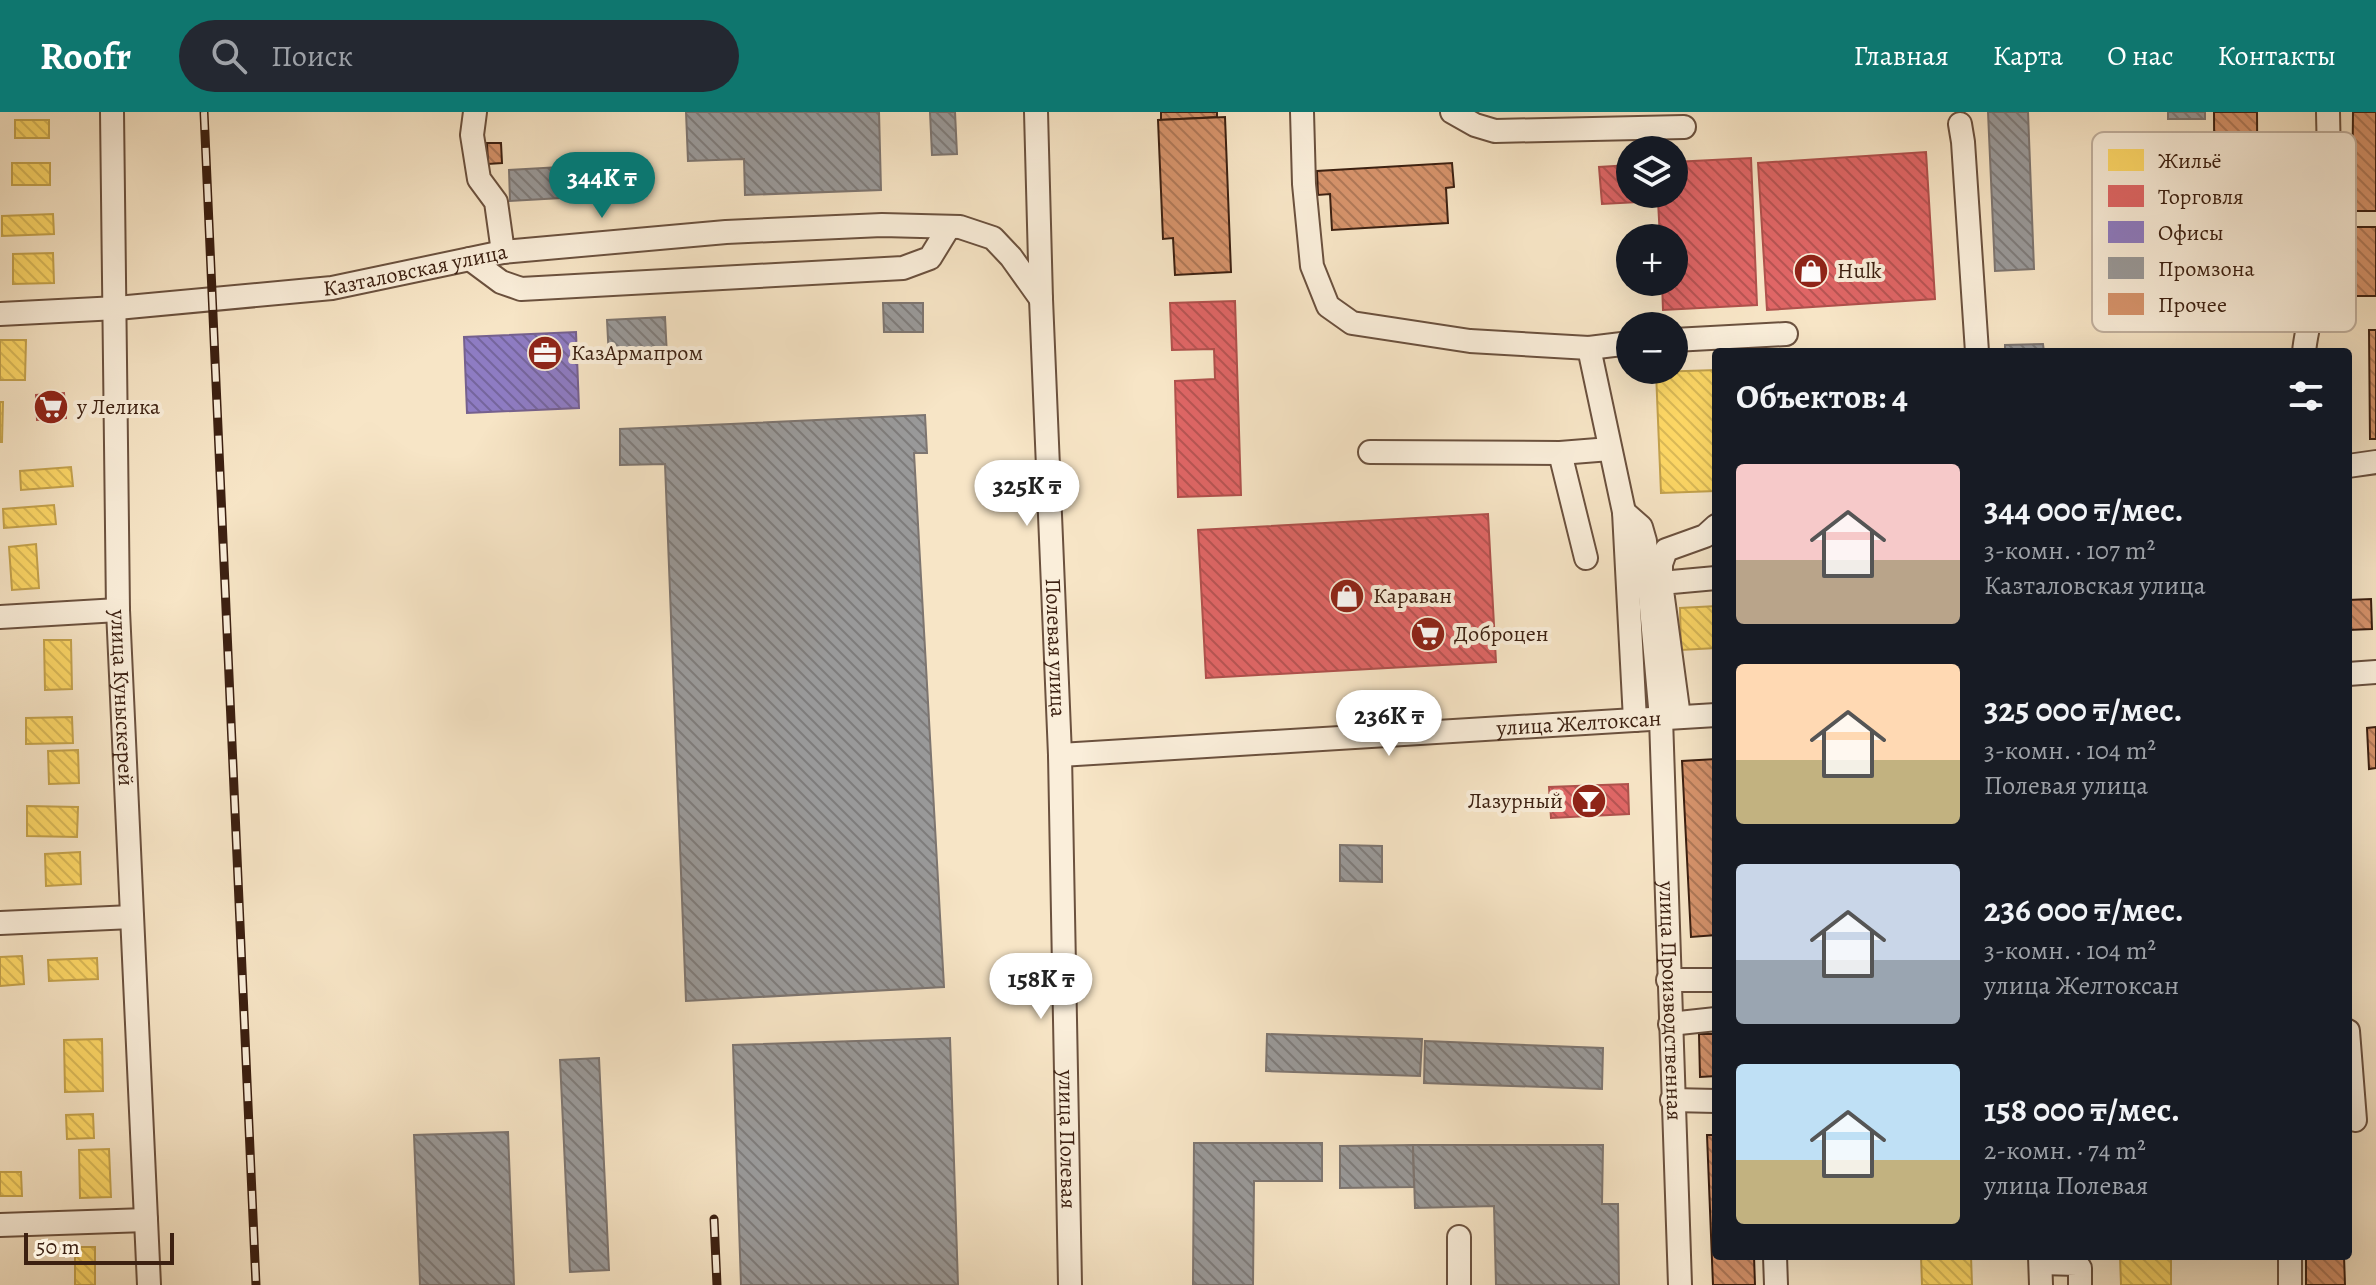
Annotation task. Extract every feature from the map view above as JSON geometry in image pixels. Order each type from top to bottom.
[{"type":"street","name":"улица Куныскерей","points":[[112,112],[117,308],[118,610],[149,1285]]},
{"type":"street","points":[[475,112],[472,135],[479,179],[496,202],[503,252]]},
{"type":"street","points":[[1036,112],[1041,299]]},
{"type":"street","points":[[1302,112],[1304,184],[1312,266],[1328,306],[1352,323],[1470,341],[1589,348],[1616,345]]},
{"type":"street","points":[[1452,112],[1475,125],[1495,131],[1684,127]]},
{"type":"street","points":[[2328,112],[2328,132]]},
{"type":"street","points":[[1960,124],[1977,348]]},
{"type":"street","name":"Казталовская улица","points":[[0,314],[117,308],[332,288],[503,252],[726,232],[882,225],[960,227],[993,238],[1041,299]]},
{"type":"street","points":[[470,259],[501,282],[521,289],[903,268],[930,258],[949,227]]},
{"type":"street","name":"Полевая улица","points":[[1041,299],[1060,755]]},
{"type":"street","points":[[1688,339],[1786,334]]},
{"type":"street","points":[[1589,348],[1624,512],[1635,720]]},
{"type":"street","points":[[1370,452],[1560,453],[1610,449]]},
{"type":"street","points":[[1560,453],[1586,558]]},
{"type":"street","points":[[2352,465],[2376,462]]},
{"type":"street","points":[[1624,512],[1641,527],[1645,541],[1670,718]]},
{"type":"street","points":[[1670,718],[1661,564],[1666,550],[1705,536],[1712,530]]},
{"type":"street","points":[[1661,583],[1712,578]]},
{"type":"street","points":[[0,617],[118,610]]},
{"type":"street","points":[[2352,674],[2376,672]]},
{"type":"street","name":"улица Желтоксан","points":[[1060,755],[1712,715]]},
{"type":"street","name":"улица Производственная","points":[[1670,718],[1668,980],[1680,1285]]},
{"type":"street","name":"улица Полевая","points":[[1060,755],[1070,1285]]},
{"type":"street","points":[[0,923],[132,917]]},
{"type":"street","points":[[1668,980],[1712,980]]},
{"type":"street","points":[[1670,1024],[1712,1019]]},
{"type":"street","points":[[2352,1061],[2360,1120]]},
{"type":"street","points":[[1672,1100],[1712,1101]]},
{"type":"street","points":[[0,1225],[146,1220]]},
{"type":"street","points":[[1459,1237],[1459,1285]]},
{"type":"street","points":[[1775,1260],[1776,1285]]},
{"type":"street","points":[[2290,1260],[2290,1285]]},
{"type":"street","points":[[2041,1268],[2077,1264],[2080,1268],[2080,1285]]},
{"type":"building: Жильё","points":[[15,120],[49,120],[49,138],[15,138]]},
{"type":"building: Жильё","points":[[12,163],[50,163],[50,185],[12,185]]},
{"type":"building: Жильё","points":[[53,214],[54,234],[2,236],[2,216]]},
{"type":"building: Жильё","points":[[53,253],[54,283],[13,284],[13,254]]},
{"type":"building: Жильё","points":[[0,340],[26,340],[25,380],[0,380]]},
{"type":"building: Жильё","points":[[1712,370],[1712,491],[1661,493],[1656,384],[1688,384],[1688,371]]},
{"type":"building: Жильё","points":[[0,402],[3,402],[2,442],[0,442]]},
{"type":"building: Жильё","points":[[71,467],[73,486],[21,490],[20,471]]},
{"type":"building: Жильё","points":[[54,505],[56,524],[4,528],[3,509]]},
{"type":"building: Жильё","points":[[36,544],[39,588],[12,590],[9,547]]},
{"type":"building: Жильё","points":[[1712,606],[1712,648],[1681,650],[1680,608]]},
{"type":"building: Жильё","points":[[44,640],[71,640],[72,689],[45,690]]},
{"type":"building: Жильё","points":[[72,717],[73,743],[26,744],[26,718]]},
{"type":"building: Жильё","points":[[78,750],[79,783],[49,784],[48,751]]},
{"type":"building: Жильё","points":[[27,806],[78,807],[77,837],[27,836]]},
{"type":"building: Жильё","points":[[80,852],[81,884],[46,886],[45,854]]},
{"type":"building: Жильё","points":[[22,956],[24,984],[0,986],[0,957]]},
{"type":"building: Жильё","points":[[97,958],[98,979],[49,981],[48,960]]},
{"type":"building: Жильё","points":[[102,1039],[103,1091],[65,1092],[64,1040]]},
{"type":"building: Жильё","points":[[93,1114],[94,1138],[67,1139],[66,1115]]},
{"type":"building: Жильё","points":[[109,1149],[111,1197],[80,1198],[79,1150]]},
{"type":"building: Жильё","points":[[0,1172],[21,1172],[22,1196],[0,1196]]},
{"type":"building: Жильё","points":[[75,1247],[95,1247],[95,1285],[75,1285]]},
{"type":"building: Жильё","points":[[1921,1260],[1971,1260],[1972,1285],[1922,1285]]},
{"type":"building: Жильё","points":[[2120,1260],[2171,1260],[2171,1285],[2121,1285]]},
{"type":"building: Торговля","points":[[1926,152],[1935,299],[1767,310],[1758,163]]},
{"type":"building: Торговля","points":[[1751,158],[1757,305],[1663,310],[1662,296],[1688,296],[1688,224],[1659,224],[1658,208],[1688,208],[1688,161]]},
{"type":"building: Торговля","points":[[1616,166],[1616,203],[1602,204],[1599,167]]},
{"type":"building: Торговля","points":[[1235,301],[1241,495],[1178,497],[1175,381],[1215,379],[1214,349],[1172,350],[1170,303]]},
{"type":"building: Торговля","name":"у Лелика","points":[[64,393],[66,418],[37,420],[36,395]]},
{"type":"building: Торговля","name":"Караван","points":[[1488,514],[1496,662],[1206,678],[1198,530]]},
{"type":"building: Торговля","name":"Лазурный","points":[[1628,784],[1629,814],[1551,818],[1549,787]]},
{"type":"building: Офисы","points":[[576,332],[579,408],[467,413],[464,337]]},
{"type":"building: Промзона","points":[[686,112],[879,112],[881,190],[745,195],[744,159],[688,161]]},
{"type":"building: Промзона","points":[[930,112],[955,112],[957,154],[932,155]]},
{"type":"building: Промзона","points":[[1988,112],[2028,112],[2034,269],[1995,271]]},
{"type":"building: Промзона","points":[[2168,112],[2205,112],[2205,119],[2168,119]]},
{"type":"building: Промзона","points":[[560,167],[561,198],[510,201],[509,170]]},
{"type":"building: Промзона","points":[[883,303],[923,303],[923,332],[884,332]]},
{"type":"building: Промзона","points":[[665,317],[667,356],[609,359],[607,320]]},
{"type":"building: Промзона","points":[[2043,344],[2044,348],[2005,348],[2005,345]]},
{"type":"building: Промзона","points":[[925,415],[927,453],[914,453],[944,987],[686,1001],[665,464],[620,465],[620,429]]},
{"type":"building: Промзона","points":[[1340,845],[1382,846],[1382,882],[1340,881]]},
{"type":"building: Промзона","points":[[1267,1034],[1422,1039],[1420,1076],[1266,1071]]},
{"type":"building: Промзона","points":[[950,1038],[958,1285],[741,1285],[733,1045]]},
{"type":"building: Промзона","points":[[1425,1041],[1603,1048],[1602,1089],[1424,1083]]},
{"type":"building: Промзона","points":[[599,1058],[609,1270],[570,1272],[560,1060]]},
{"type":"building: Промзона","points":[[508,1132],[514,1285],[420,1285],[414,1135]]},
{"type":"building: Промзона","points":[[1194,1143],[1322,1143],[1322,1181],[1254,1181],[1253,1285],[1193,1285]]},
{"type":"building: Промзона","points":[[1413,1145],[1414,1187],[1340,1188],[1340,1146]]},
{"type":"building: Промзона","points":[[1413,1145],[1603,1145],[1602,1204],[1618,1204],[1619,1285],[1496,1285],[1494,1206],[1415,1208]]},
{"type":"building: Прочее","points":[[1161,112],[1217,112],[1217,117],[1161,120]]},
{"type":"building: Прочее","points":[[2214,112],[2257,112],[2257,132],[2214,132]]},
{"type":"building: Прочее","points":[[2353,112],[2376,112],[2376,211],[2356,211],[2356,132],[2353,132]]},
{"type":"building: Прочее","points":[[1225,117],[1231,272],[1175,275],[1173,238],[1163,239],[1158,120]]},
{"type":"building: Прочее","points":[[487,143],[501,143],[502,163],[488,164]]},
{"type":"building: Прочее","points":[[1452,163],[1454,187],[1446,188],[1448,223],[1332,230],[1330,194],[1318,195],[1317,171]]},
{"type":"building: Прочее","points":[[2356,227],[2376,227],[2376,296],[2356,296]]},
{"type":"building: Прочее","points":[[2369,330],[2376,330],[2376,439],[2370,439]]},
{"type":"building: Прочее","points":[[2371,599],[2372,629],[2352,630],[2352,600]]},
{"type":"building: Прочее","points":[[2376,727],[2376,768],[2369,769],[2367,728]]},
{"type":"building: Прочее","points":[[1712,759],[1712,935],[1691,937],[1682,761]]},
{"type":"building: Прочее","points":[[1699,1034],[1712,1034],[1712,1076],[1700,1077]]},
{"type":"building: Прочее","points":[[1707,1135],[1712,1135],[1712,1260]]},
{"type":"building: Прочее","points":[[1712,1260],[1754,1260],[1755,1285],[1713,1285]]},
{"type":"building: Прочее","points":[[2306,1260],[2344,1260],[2345,1285],[2306,1285]]},
{"type":"railway","points":[[204,112],[256,1285]]},
{"type":"railway","points":[[714,1219],[717,1285]]},
{"type":"place","name":"Hulk","points":[[1811,271]]},
{"type":"place","name":"КазАрмапром","points":[[545,353]]},
{"type":"place","name":"у Лелика","points":[[51,407]]},
{"type":"place","name":"Караван","points":[[1347,596]]},
{"type":"place","name":"Доброцен","points":[[1428,634]]},
{"type":"place","name":"Лазурный","points":[[1589,801]]}]
